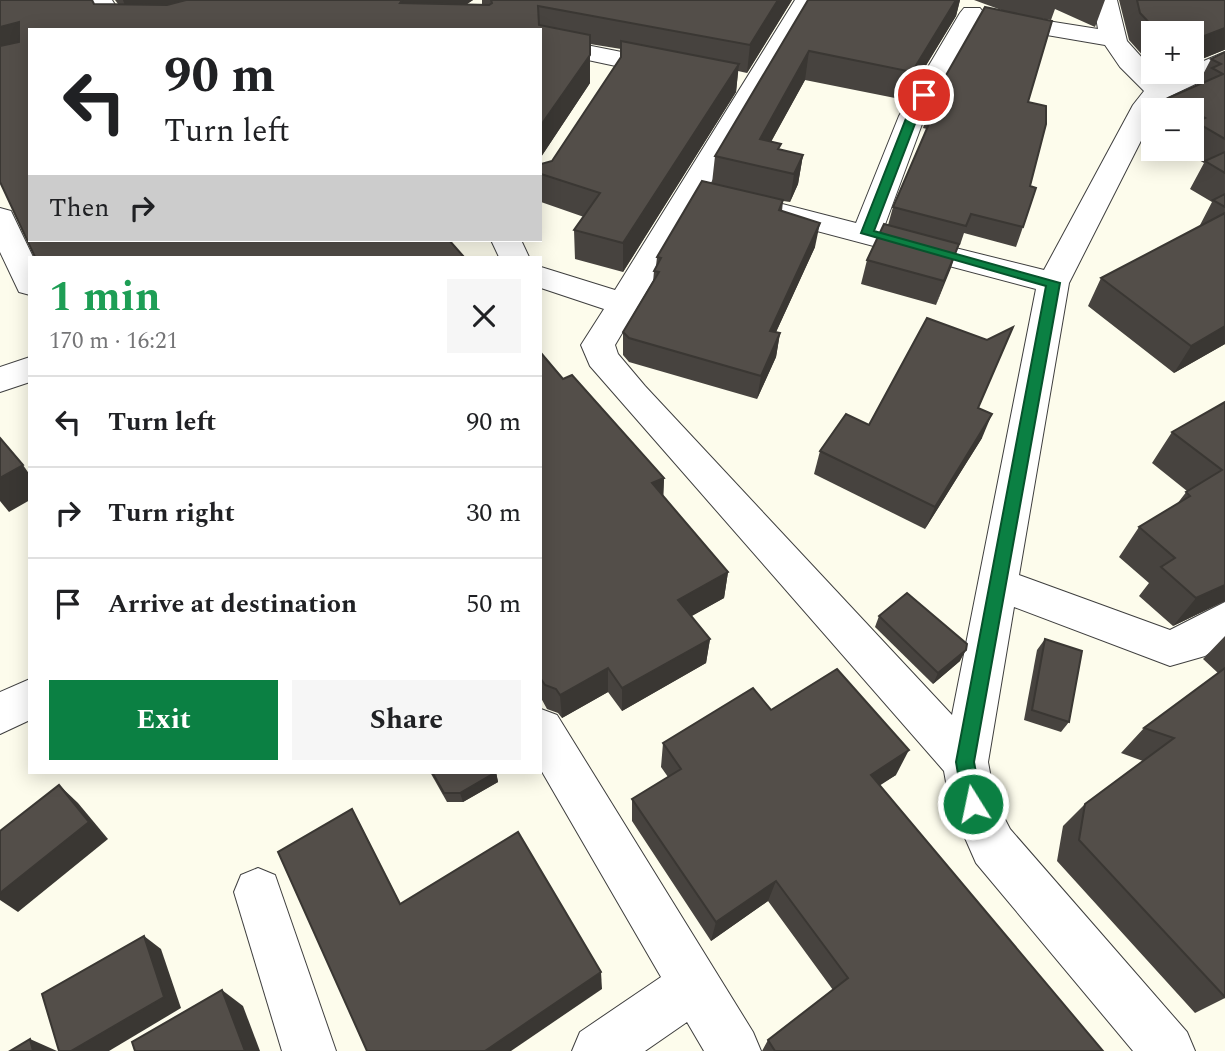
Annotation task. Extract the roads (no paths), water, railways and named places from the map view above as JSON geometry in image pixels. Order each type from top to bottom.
[{"type":"street","points":[[100,0],[118,28]]},
{"type":"street","points":[[807,0],[742,83],[714,197],[623,304],[598,345],[603,358],[965,762]]},
{"type":"street","points":[[1105,0],[1105,19],[1121,55],[1159,91]]},
{"type":"street","points":[[867,233],[912,116],[961,6],[1008,23],[1114,39]]},
{"type":"street","points":[[542,43],[605,70],[701,75]]},
{"type":"street","points":[[1168,1051],[993,846],[973,804],[965,762],[1053,283],[1146,106],[1159,91],[1225,60]]},
{"type":"street","points":[[714,197],[867,233],[1053,283]]},
{"type":"street","points":[[10,234],[28,280]]},
{"type":"street","points":[[542,277],[623,304]]},
{"type":"street","points":[[0,380],[28,370]]},
{"type":"street","points":[[998,584],[1170,648],[1189,643],[1225,620]]},
{"type":"street","points":[[0,714],[28,699]]},
{"type":"street","points":[[542,731],[734,1051]]},
{"type":"street","points":[[258,892],[309,1051]]},
{"type":"street","points":[[599,1051],[695,985]]}]
